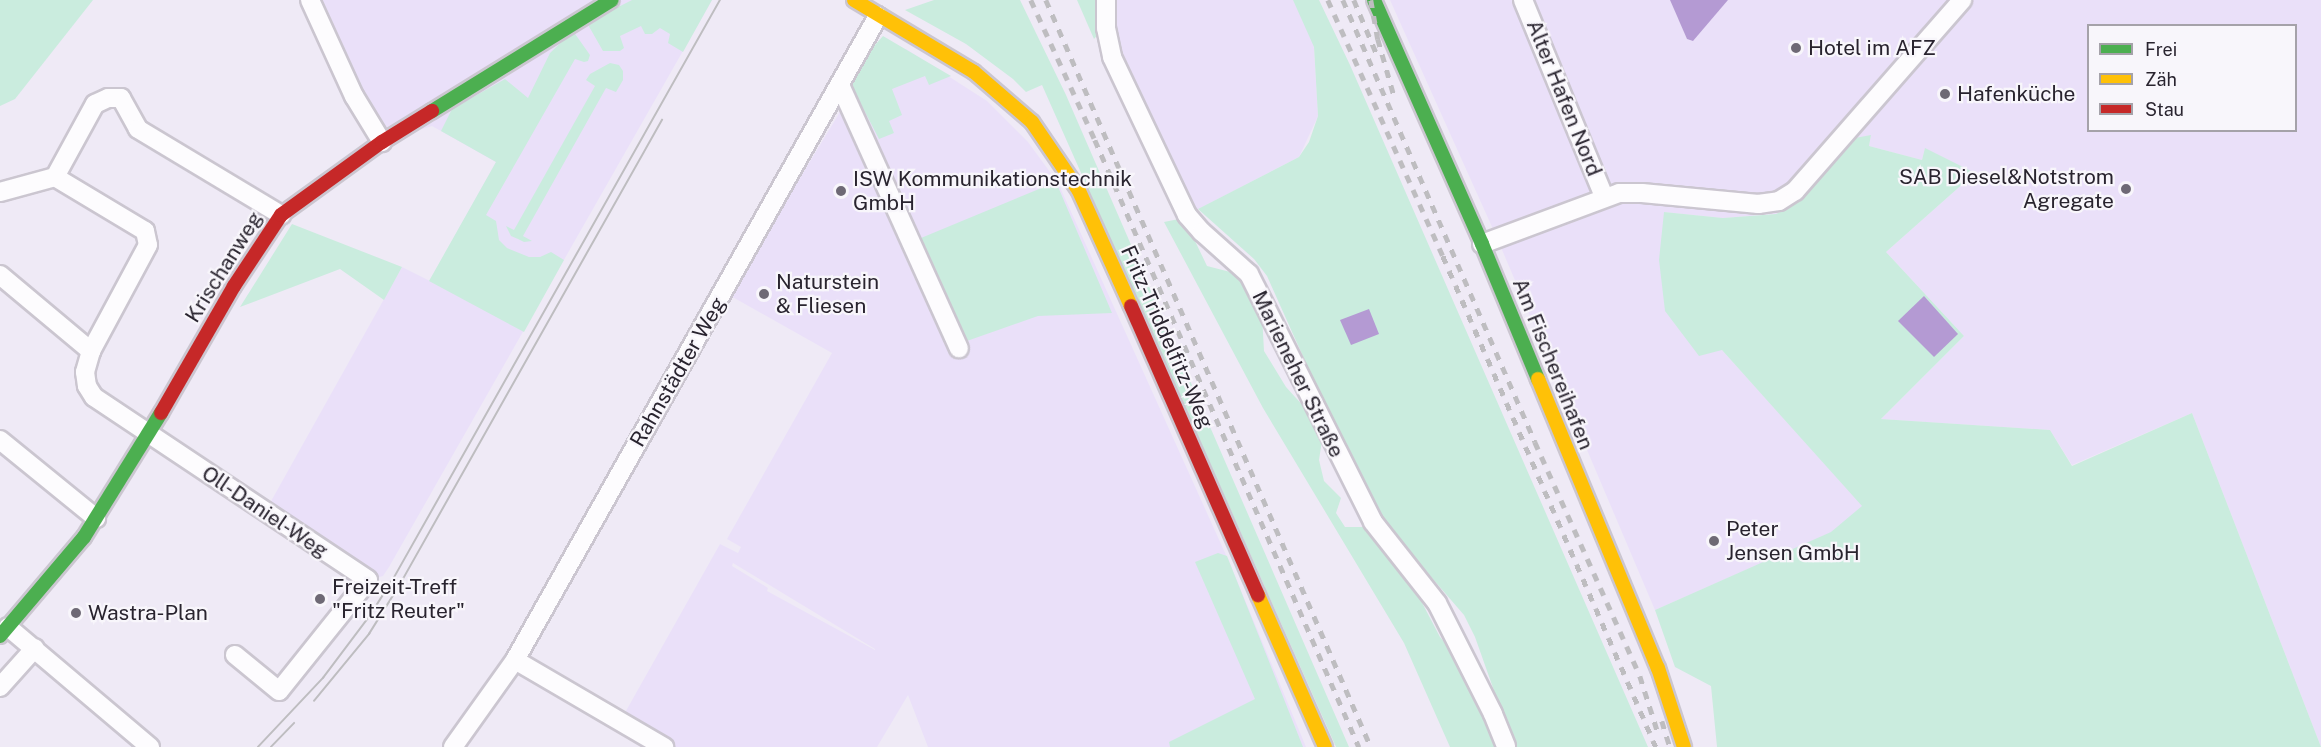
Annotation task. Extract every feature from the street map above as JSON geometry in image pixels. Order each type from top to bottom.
[{"type":"street","points":[[310,0],[354,96],[382,142]]},
{"type":"street","name":"Krischanweg","points":[[4,631],[84,537],[234,286],[281,215],[382,142],[562,28],[612,0]]},
{"type":"street","name":"Fritz-Triddelfitz-Weg","points":[[854,0],[950,56],[1003,94],[1032,122],[1063,164],[1079,190],[1104,245],[1325,747]]},
{"type":"street","name":"Marieneher Straße","points":[[1106,0],[1106,28],[1112,57],[1187,215],[1202,232],[1249,274],[1372,522],[1437,603],[1493,714],[1506,747]]},
{"type":"street","name":"Am Fischereihafen","points":[[1374,0],[1482,244],[1658,668],[1684,747]]},
{"type":"street","name":"Alter Hafen Nord","points":[[1523,0],[1604,197]]},
{"type":"street","points":[[1482,244],[1604,197],[1642,192],[1735,203],[1779,201],[1796,191],[1962,0]]},
{"type":"street","name":"Rahnstädter Weg","points":[[453,747],[515,660],[878,16]]},
{"type":"street","points":[[840,85],[958,348]]},
{"type":"street","points":[[0,192],[55,177],[95,104],[108,98],[121,98],[138,129],[281,215]]},
{"type":"street","name":"Oll-Daniel-Weg","points":[[55,177],[145,231],[148,245],[91,351],[85,372],[87,386],[94,397],[368,580],[279,691],[235,656]]},
{"type":"street","points":[[0,275],[91,351]]},
{"type":"street","points":[[0,440],[96,518]]},
{"type":"street","points":[[4,631],[35,648],[150,747]]},
{"type":"street","points":[[0,687],[35,648]]},
{"type":"street","points":[[515,660],[664,747]]},
{"type":"shaded area","points":[[310,0],[712,0],[389,567],[383,576],[368,580],[265,512],[402,267],[430,281],[496,162],[432,126],[382,142]]},
{"type":"shaded area","points":[[1106,0],[1311,0],[1318,116],[1299,157],[1187,215],[1112,57]]},
{"type":"shaded area","points":[[1390,0],[1670,0],[1687,39],[1693,41],[1728,0],[2321,0],[2321,747],[2192,413],[2072,465],[2050,430],[1881,419],[1964,336],[1886,252],[1975,173],[1925,149],[1922,160],[1869,146],[1871,135],[1797,203],[1776,214],[1723,218],[1664,212],[1722,350],[1863,506],[1832,532],[1655,610],[1497,238]]},
{"type":"shaded area","points":[[1670,0],[1728,0],[1693,41],[1687,39]]},
{"type":"shaded area","points":[[906,49],[987,101],[1028,142],[1058,183],[1230,564],[1306,747],[928,747],[908,695],[877,747],[673,747],[622,718],[720,544],[738,553],[741,547],[727,539],[832,353],[729,295],[854,89]],"holes":[[[733,563],[875,649],[767,591],[768,588],[732,566]]]},
{"type":"shaded area","points":[[1924,296],[1958,334],[1934,357],[1898,321]]},
{"type":"shaded area","points":[[1369,309],[1379,334],[1351,345],[1340,320]]},
{"type":"green space","points":[[0,0],[93,0],[15,99],[0,106]]},
{"type":"green space","points":[[632,0],[712,0],[683,52],[668,43],[670,34],[660,28],[652,34],[645,34],[641,26],[620,36],[624,48],[620,51],[603,51],[587,23]]},
{"type":"green space","points":[[934,0],[1020,0],[1066,95],[1349,747],[1336,747],[1042,85],[1026,92],[1013,79],[966,44],[905,10]]},
{"type":"green space","points":[[1077,0],[1100,0],[1100,32],[1094,39]]},
{"type":"green space","points":[[1293,0],[1319,0],[1350,65],[1648,747],[1514,747],[1475,637],[1464,615],[1381,519],[1353,468],[1267,276],[1254,259],[1198,209],[1299,157],[1309,142],[1318,116],[1314,47]]},
{"type":"green space","points":[[573,31],[590,55],[588,61],[575,59],[486,215],[496,221],[499,240],[507,248],[529,257],[540,257],[551,252],[564,260],[524,332],[429,281],[496,162],[441,131],[452,109],[505,79],[528,98],[550,53]]},
{"type":"green space","points":[[883,36],[951,76],[929,85],[925,76],[892,89],[902,115],[889,121],[894,133],[879,139],[851,85],[866,55]]},
{"type":"green space","points":[[610,63],[619,65],[623,71],[623,80],[616,92],[606,88],[523,236],[532,241],[524,242],[511,236],[506,226],[514,230],[595,86],[586,80],[590,74]]},
{"type":"green space","points":[[1871,135],[1869,146],[1922,160],[1925,148],[1975,173],[1886,252],[1964,336],[1881,419],[2050,430],[2072,466],[2192,413],[2321,747],[1717,747],[1711,686],[1675,667],[1655,610],[1831,532],[1862,506],[1722,350],[1699,356],[1665,311],[1659,260],[1664,212],[1723,218],[1776,214],[1797,203],[1855,138]]},
{"type":"green space","points":[[1056,182],[1112,313],[1038,316],[964,342],[921,238]]},
{"type":"green space","points":[[1184,218],[1207,266],[1238,274],[1262,315],[1264,351],[1286,387],[1316,420],[1323,434],[1319,460],[1324,481],[1341,498],[1336,513],[1345,527],[1366,527],[1418,595],[1440,637],[1458,658],[1499,747],[1450,747],[1404,643],[1263,408],[1164,222]]},
{"type":"green space","points":[[292,224],[402,267],[384,300],[340,269],[240,307]]},
{"type":"green space","points":[[1218,553],[1227,556],[1303,747],[1170,747],[1169,742],[1255,699],[1195,562]]},
{"type":"tram line","points":[[258,747],[323,678],[371,614],[392,581],[720,0]]},
{"type":"tram line","points":[[314,701],[369,634],[399,586],[662,120]]},
{"type":"tram line","points":[[271,747],[294,723]]},
{"type":"railway","points":[[1031,0],[1095,140],[1359,747]]},
{"type":"railway","points":[[1046,0],[1371,747]]},
{"type":"railway","points":[[1328,0],[1443,256],[1656,747]]},
{"type":"railway","points":[[1343,0],[1535,442],[1640,676],[1659,736]]},
{"type":"railway","points":[[1354,0],[1378,57]]},
{"type":"railway","points":[[1371,0],[1378,39],[1395,99]]},
{"type":"railway","points":[[1662,721],[1670,747]]},
{"type":"traffic: fast","points":[[432,111],[612,0]]},
{"type":"traffic: fast","points":[[1374,0],[1482,244],[1538,379]]},
{"type":"traffic: fast","points":[[0,636],[84,537],[161,413]]},
{"type":"traffic: slow","points":[[854,0],[974,72],[1032,122],[1079,191],[1131,306]]},
{"type":"traffic: slow","points":[[1538,379],[1658,668],[1684,747]]},
{"type":"traffic: slow","points":[[1258,595],[1325,747]]},
{"type":"traffic: jam","points":[[161,413],[234,286],[281,215],[382,142],[432,111]]},
{"type":"traffic: jam","points":[[1131,306],[1258,595]]},
{"type":"place","name":"Hotel im AFZ","points":[[1796,48]]},
{"type":"place","name":"Hafenküche","points":[[1945,94]]},
{"type":"place","name":"SAB Diesel&Notstrom Agregate","points":[[2126,189]]},
{"type":"place","name":"ISW Kommunikationstechnik GmbH","points":[[841,191]]},
{"type":"place","name":"Naturstein & Fliesen","points":[[764,294]]},
{"type":"place","name":"Peter Jensen GmbH","points":[[1714,541]]},
{"type":"place","name":"Freizeit-Treff \"Fritz Reuter\"","points":[[320,599]]},
{"type":"place","name":"Wastra-Plan","points":[[76,613]]}]
